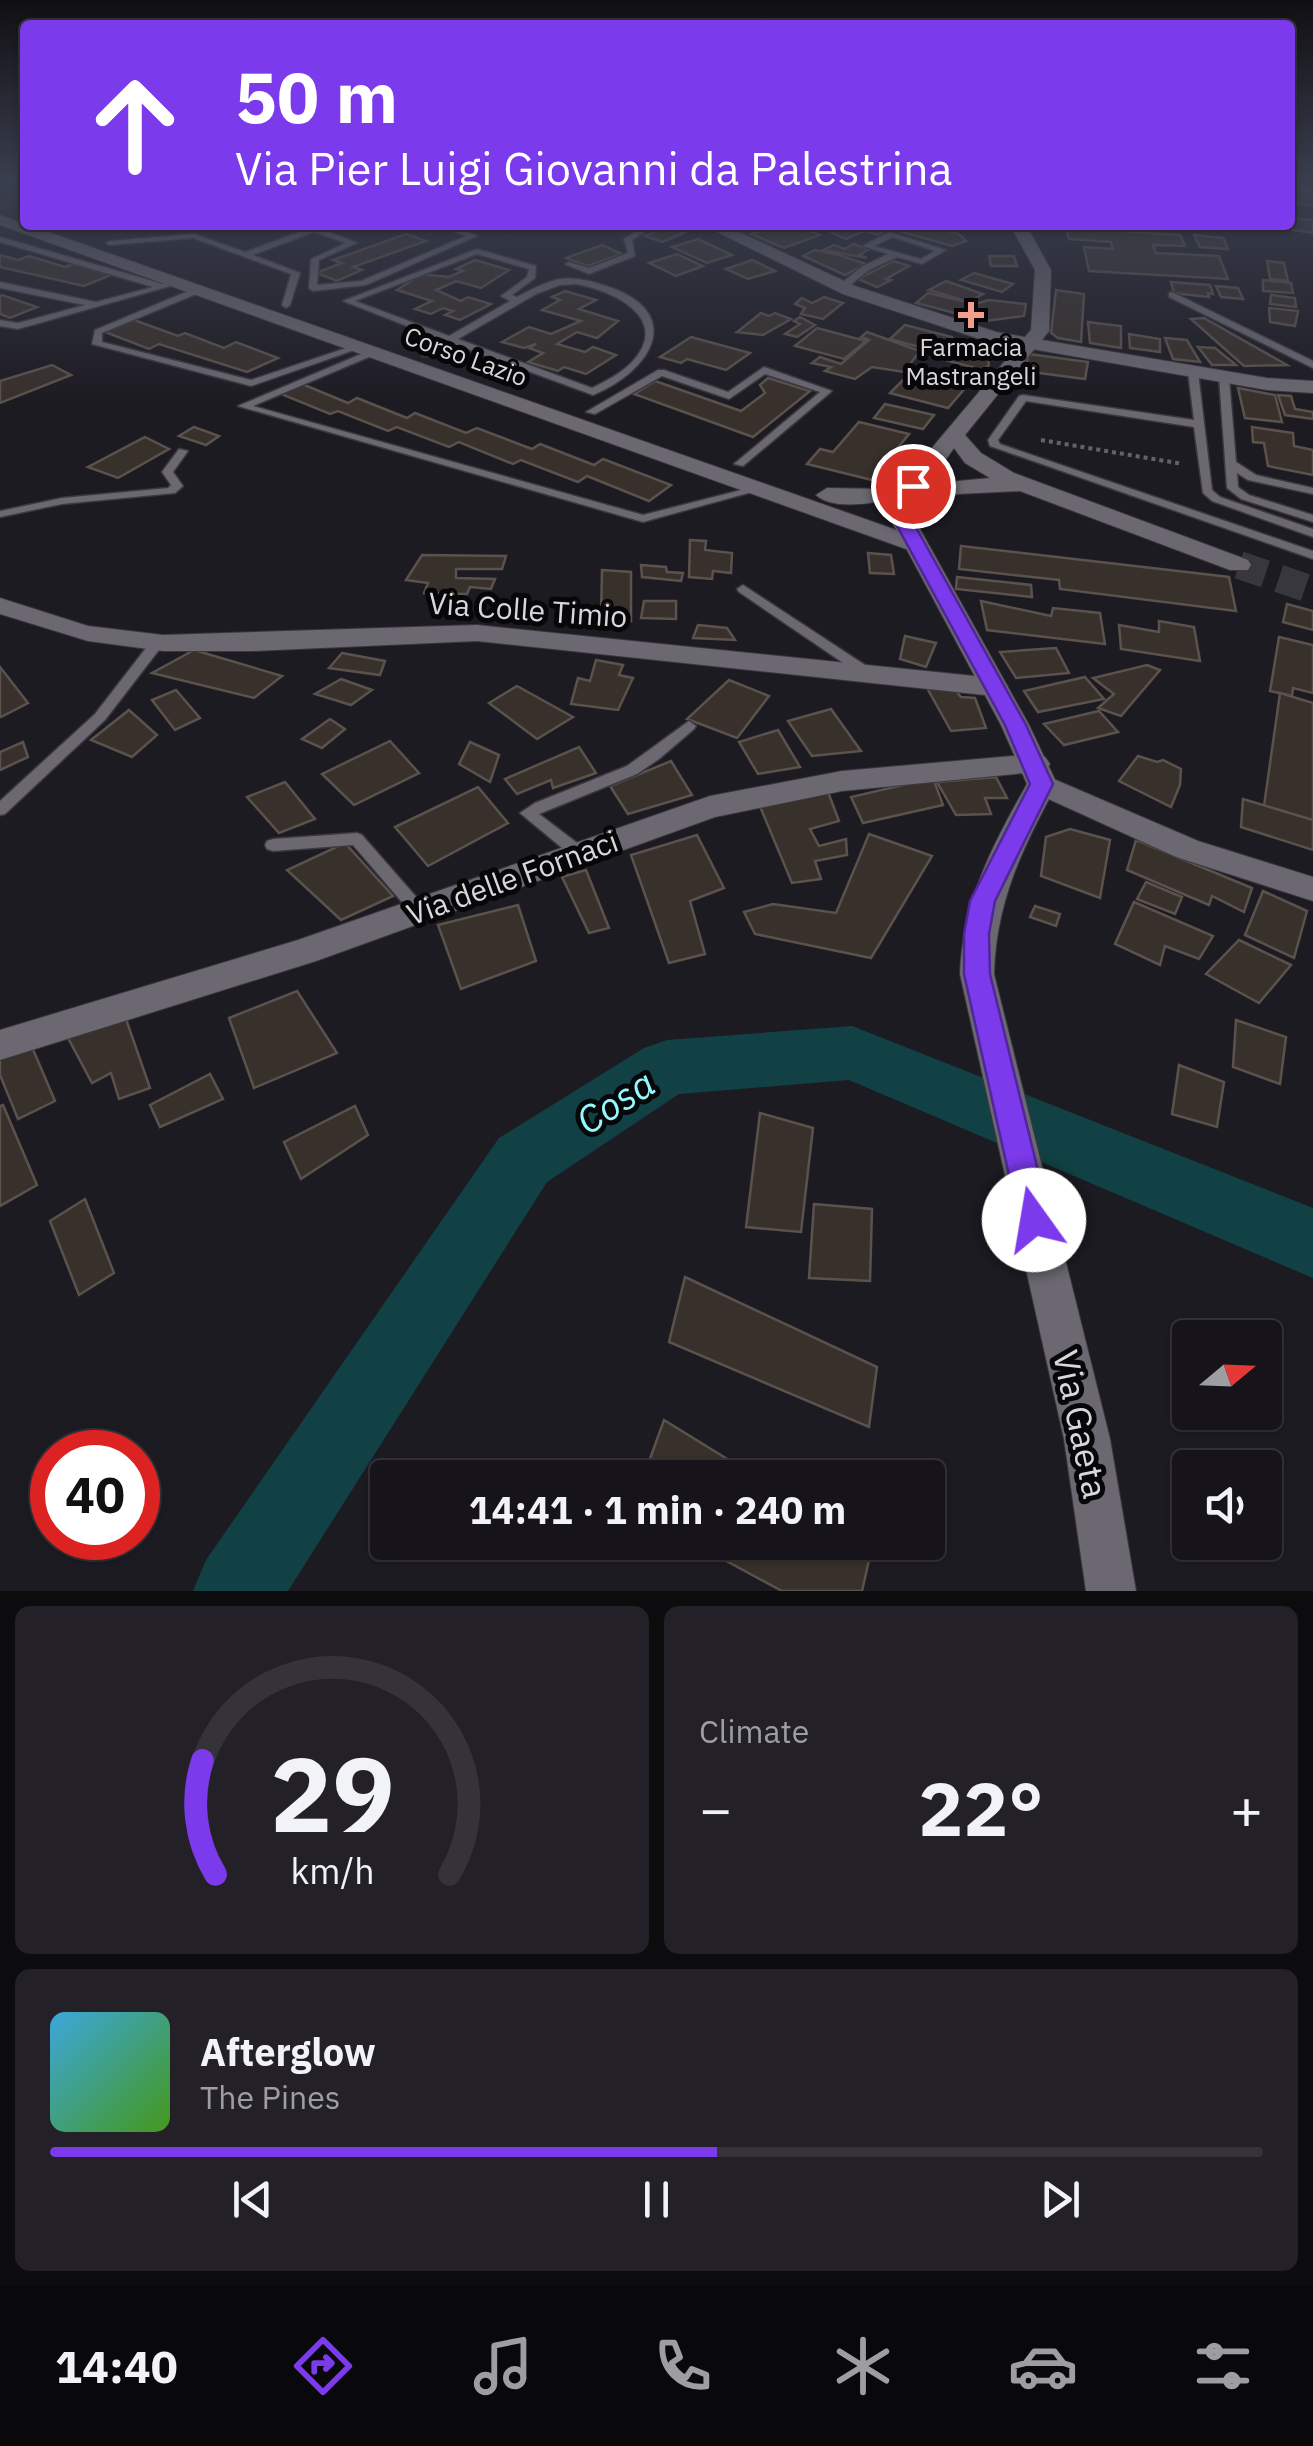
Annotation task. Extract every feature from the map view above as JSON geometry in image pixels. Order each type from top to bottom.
[{"type":"street","name":"Corso Lazio","points":[[81,254],[170,285],[198,290],[758,489],[910,514]]},
{"type":"street","name":"Corso Lazio","points":[[142,254],[827,495],[910,514]]},
{"type":"street","points":[[773,254],[842,287],[1028,345],[1313,387]]},
{"type":"street","points":[[1034,254],[1043,270],[1040,332],[930,462],[910,514],[1038,774],[1187,849],[1313,889]]},
{"type":"street","points":[[954,434],[979,474]]},
{"type":"street","points":[[930,462],[1030,489],[1240,564]]},
{"type":"street","points":[[910,514],[979,474]]},
{"type":"street","name":"Corso Lazio","points":[[827,495],[886,496],[910,514]]},
{"type":"street","name":"Via Colle Timio","points":[[0,606],[68,629],[158,642],[274,642],[428,632],[477,633],[994,687]]},
{"type":"street","name":"Via delle Fornaci","points":[[0,1045],[164,997],[710,807],[769,793],[904,773],[1038,774]]},
{"type":"street","name":"Via Gaeta","points":[[1038,774],[982,901],[976,934],[977,974],[1086,1439],[1111,1591]]},
{"type":"lane","points":[[248,254],[296,272],[286,305]]},
{"type":"lane","points":[[326,254],[315,259],[313,288],[363,283],[430,254]]},
{"type":"lane","points":[[425,354],[452,339],[520,301],[564,282],[622,294],[645,314],[645,352],[621,376],[593,392],[452,339],[348,301],[468,254]]},
{"type":"lane","points":[[487,254],[533,268],[531,278],[506,296],[520,301]]},
{"type":"lane","points":[[569,264],[589,271],[631,254]]},
{"type":"lane","points":[[842,287],[866,268],[895,254]]},
{"type":"lane","points":[[897,254],[922,262],[935,254]]},
{"type":"lane","points":[[0,285],[97,304]]},
{"type":"lane","points":[[0,323],[18,326],[170,285]]},
{"type":"lane","points":[[198,290],[98,332],[97,344],[251,383],[365,350]]},
{"type":"lane","points":[[1172,295],[1313,365]]},
{"type":"lane","points":[[365,350],[243,406],[644,520],[758,489]]},
{"type":"lane","points":[[591,412],[661,372],[729,396],[764,370],[827,391],[738,464]]},
{"type":"lane","points":[[1192,372],[1207,491],[1216,499],[1313,533]]},
{"type":"lane","points":[[1224,376],[1232,488],[1245,497],[1313,519]]},
{"type":"lane","points":[[1198,424],[1023,398],[993,440],[1005,450],[1313,555]]},
{"type":"lane","points":[[0,514],[62,501],[171,491],[176,486],[167,472],[183,451]]},
{"type":"lane","points":[[1230,463],[1252,478],[1313,491]]},
{"type":"lane","points":[[742,589],[866,672]]},
{"type":"lane","points":[[0,810],[100,717],[158,642]]},
{"type":"lane","points":[[579,853],[528,813],[555,797],[638,767],[688,726]]},
{"type":"lane","points":[[273,845],[357,839],[419,911]]},
{"type":"path","points":[[998,433],[1192,465]]},
{"type":"building","points":[[349,254],[389,254],[353,267],[362,270],[337,281],[316,273],[342,263],[333,260]]},
{"type":"building","points":[[576,254],[621,254],[587,266],[566,258]]},
{"type":"building","points":[[678,254],[703,266],[676,276],[649,263]]},
{"type":"building","points":[[688,254],[732,255],[707,263]]},
{"type":"building","points":[[835,254],[866,264],[845,275],[803,256]]},
{"type":"building","points":[[1086,254],[1219,256],[1228,279],[1089,271]]},
{"type":"building","points":[[0,255],[18,260],[29,256],[111,275],[84,286],[0,267]]},
{"type":"building","points":[[989,256],[1014,256],[1017,266],[991,266]]},
{"type":"building","points":[[475,260],[509,270],[481,288],[456,281],[436,290],[461,301],[468,297],[491,304],[460,320],[445,315],[453,311],[443,308],[431,314],[415,309],[432,301],[397,290],[421,274],[449,277]]},
{"type":"building","points":[[752,260],[775,271],[748,279],[726,269]]},
{"type":"building","points":[[894,261],[909,266],[877,287],[858,279]]},
{"type":"building","points":[[1267,261],[1284,263],[1288,281],[1270,279]]},
{"type":"building","points":[[974,273],[1013,284],[1002,292],[961,280]]},
{"type":"building","points":[[1263,280],[1291,283],[1293,293],[1263,291]]},
{"type":"building","points":[[946,281],[983,294],[969,302],[929,290]]},
{"type":"building","points":[[1171,282],[1210,285],[1213,294],[1208,293],[1209,297],[1174,293]]},
{"type":"building","points":[[1216,286],[1238,288],[1243,299],[1221,297]]},
{"type":"building","points":[[1056,290],[1084,294],[1081,342],[1051,333]]},
{"type":"building","points":[[565,291],[596,300],[579,309],[618,321],[597,338],[577,332],[557,344],[585,352],[593,347],[616,355],[586,374],[528,362],[543,353],[529,348],[536,344],[524,348],[502,342],[529,327],[551,334],[581,321],[542,310],[560,300],[552,297]]},
{"type":"building","points":[[928,293],[975,304],[989,300],[1026,304],[1024,316],[985,321],[916,303]]},
{"type":"building","points":[[1271,295],[1295,298],[1296,307],[1270,304]]},
{"type":"building","points":[[0,296],[37,307],[10,318],[0,314]]},
{"type":"building","points":[[824,297],[843,303],[823,319],[801,314],[805,308],[795,304],[802,298],[812,303]]},
{"type":"building","points":[[1269,308],[1298,311],[1295,326],[1270,322]]},
{"type":"building","points":[[761,313],[791,319],[763,335],[737,332]]},
{"type":"building","points":[[800,317],[815,325],[797,337],[785,334],[800,324],[794,321]]},
{"type":"building","points":[[1204,318],[1287,365],[1244,366],[1191,319]]},
{"type":"building","points":[[134,320],[224,348],[236,342],[278,358],[247,372],[159,344],[149,349],[105,332]]},
{"type":"building","points":[[1088,322],[1121,326],[1121,348],[1090,343]]},
{"type":"building","points":[[905,325],[952,337],[958,346],[978,347],[987,354],[989,365],[983,370],[922,354],[926,349],[890,339]]},
{"type":"building","points":[[817,328],[866,341],[844,359],[795,346]]},
{"type":"building","points":[[867,332],[920,351],[904,372],[872,367],[855,379],[812,363],[820,357],[841,364],[869,340],[861,337]]},
{"type":"building","points":[[1129,334],[1160,339],[1160,352],[1130,348]]},
{"type":"building","points":[[691,337],[750,353],[726,370],[687,359],[681,363],[660,357]]},
{"type":"building","points":[[1165,338],[1187,340],[1200,362],[1173,359]]},
{"type":"building","points":[[1198,347],[1215,348],[1236,365],[1212,365]]},
{"type":"building","points":[[1029,354],[1088,362],[1085,379],[1024,371]]},
{"type":"building","points":[[52,365],[71,375],[0,403],[0,381]]},
{"type":"building","points":[[940,372],[973,379],[948,408],[890,393],[905,378],[928,384]]},
{"type":"building","points":[[768,378],[810,391],[753,437],[634,394],[655,381],[741,411],[765,393],[760,385]]},
{"type":"building","points":[[302,384],[348,403],[357,398],[407,418],[415,413],[466,433],[477,428],[532,449],[540,444],[594,465],[603,459],[671,485],[649,501],[587,476],[578,482],[521,460],[513,464],[459,442],[449,447],[397,427],[388,431],[338,411],[330,414],[281,394]]},
{"type":"building","points":[[1238,388],[1275,395],[1282,422],[1245,418]]},
{"type":"building","points":[[1278,395],[1291,396],[1295,409],[1313,412],[1313,419],[1285,415]]},
{"type":"building","points":[[885,404],[934,415],[923,429],[874,418]]},
{"type":"building","points":[[859,422],[909,434],[872,480],[807,464],[820,449],[833,452]]},
{"type":"building","points":[[194,427],[219,436],[206,445],[179,436]]},
{"type":"building","points":[[1252,427],[1293,433],[1294,446],[1313,450],[1313,475],[1268,466],[1264,443],[1253,442]]},
{"type":"building","points":[[145,437],[169,449],[118,478],[88,467]]},
{"type":"building","points":[[690,540],[706,541],[705,550],[732,553],[731,573],[713,571],[712,579],[689,577]]},
{"type":"building","points":[[961,546],[1229,577],[1236,611],[1060,589],[1059,580],[959,569]]},
{"type":"building","points":[[868,553],[891,555],[894,574],[870,573]]},
{"type":"building","points":[[422,555],[506,556],[502,569],[456,569],[456,578],[495,579],[491,589],[470,587],[467,594],[424,593],[428,583],[406,580]]},
{"type":"building","points":[[641,565],[683,573],[681,581],[642,577]]},
{"type":"building","points":[[602,570],[631,572],[631,621],[601,618]]},
{"type":"building","points":[[957,577],[1031,585],[1032,597],[956,589]]},
{"type":"building","points":[[644,601],[676,601],[676,619],[641,618]]},
{"type":"building","points":[[981,601],[1051,616],[1053,608],[1100,613],[1105,644],[987,630]]},
{"type":"building","points":[[1287,604],[1313,611],[1313,630],[1283,622]]},
{"type":"building","points":[[1159,621],[1194,627],[1200,661],[1121,649],[1119,625],[1159,632]]},
{"type":"building","points":[[698,625],[727,628],[735,640],[693,638]]},
{"type":"building","points":[[905,636],[936,643],[926,667],[900,659]]},
{"type":"building","points":[[1279,637],[1313,645],[1313,693],[1293,688],[1292,696],[1270,691]]},
{"type":"building","points":[[1056,648],[1069,673],[1016,678],[1000,652]]},
{"type":"building","points":[[194,650],[282,676],[254,698],[152,673]]},
{"type":"building","points":[[342,653],[385,661],[380,675],[329,668]]},
{"type":"building","points":[[596,660],[623,665],[619,675],[633,678],[618,710],[571,704],[578,678],[590,681]]},
{"type":"building","points":[[1147,665],[1160,670],[1121,716],[1098,708],[1114,694],[1093,678]]},
{"type":"building","points":[[0,667],[28,703],[1,717],[0,716]]},
{"type":"building","points":[[1085,677],[1104,699],[1038,712],[1024,691]]},
{"type":"building","points":[[341,679],[372,690],[351,705],[315,694]]},
{"type":"building","points":[[729,680],[769,696],[737,738],[687,719]]},
{"type":"building","points":[[517,686],[573,717],[537,739],[489,703]]},
{"type":"building","points":[[927,688],[955,690],[961,697],[975,698],[986,728],[951,731]]},
{"type":"building","points":[[176,690],[200,718],[175,730],[152,700]]},
{"type":"building","points":[[1280,693],[1313,703],[1313,820],[1264,806]]},
{"type":"building","points":[[831,709],[861,751],[812,756],[788,721]]},
{"type":"building","points":[[129,710],[157,735],[132,757],[91,740]]},
{"type":"building","points":[[1099,711],[1118,732],[1064,745],[1044,724]]},
{"type":"building","points":[[330,719],[345,729],[322,748],[302,739]]},
{"type":"building","points":[[778,730],[800,767],[758,774],[739,742]]},
{"type":"building","points":[[390,741],[419,773],[354,805],[322,774]]},
{"type":"building","points":[[23,742],[28,757],[0,770],[0,752]]},
{"type":"building","points":[[470,742],[499,755],[490,782],[459,764]]},
{"type":"building","points":[[579,747],[596,773],[553,788],[551,780],[517,794],[505,779]]},
{"type":"building","points":[[1138,756],[1163,760],[1181,769],[1180,785],[1171,807],[1119,781]]},
{"type":"building","points":[[671,761],[692,795],[628,814],[610,786]]},
{"type":"building","points":[[996,777],[1007,798],[985,798],[991,814],[956,815],[937,782]]},
{"type":"building","points":[[933,778],[943,805],[863,823],[851,797]]},
{"type":"building","points":[[285,782],[315,819],[279,833],[247,797]]},
{"type":"building","points":[[478,787],[508,823],[428,866],[395,827]]},
{"type":"building","points":[[828,792],[839,821],[810,829],[819,846],[846,839],[847,855],[815,861],[821,879],[792,883],[759,804]]},
{"type":"building","points":[[1243,799],[1313,820],[1313,850],[1241,827]]},
{"type":"building","points":[[1070,829],[1110,840],[1100,898],[1041,876],[1046,837]]},
{"type":"building","points":[[869,834],[932,856],[871,958],[755,934],[744,912],[773,904],[836,913]]},
{"type":"building","points":[[697,835],[724,888],[690,901],[705,954],[669,963],[631,855]]},
{"type":"building","points":[[1136,840],[1252,888],[1244,912],[1212,896],[1209,905],[1127,870]]},
{"type":"building","points":[[345,843],[393,896],[341,920],[287,870]]},
{"type":"building","points":[[586,870],[609,928],[589,933],[562,877]]},
{"type":"building","points":[[1146,882],[1182,897],[1175,914],[1137,899]]},
{"type":"building","points":[[1263,891],[1307,911],[1294,958],[1245,935]]},
{"type":"building","points":[[1134,902],[1213,936],[1199,959],[1165,946],[1160,965],[1115,944]]},
{"type":"building","points":[[518,905],[536,961],[461,989],[438,925]]},
{"type":"building","points":[[1035,906],[1060,914],[1056,926],[1030,917]]},
{"type":"building","points":[[1239,940],[1291,965],[1259,1003],[1206,974]]},
{"type":"building","points":[[297,991],[337,1053],[254,1088],[229,1018]]},
{"type":"building","points":[[126,1019],[150,1088],[119,1099],[111,1073],[92,1083],[68,1038]]},
{"type":"building","points":[[1236,1020],[1286,1037],[1280,1084],[1233,1067]]},
{"type":"building","points":[[32,1047],[55,1101],[18,1119],[0,1075],[0,1057]]},
{"type":"building","points":[[1179,1065],[1224,1082],[1217,1127],[1172,1114]]},
{"type":"building","points":[[210,1074],[223,1099],[160,1127],[150,1105]]},
{"type":"building","points":[[3,1105],[37,1185],[0,1206],[0,1106]]},
{"type":"building","points":[[355,1106],[368,1135],[301,1179],[284,1142]]},
{"type":"building","points":[[760,1113],[813,1128],[801,1232],[746,1227]]},
{"type":"building","points":[[85,1199],[114,1273],[79,1295],[50,1221]]},
{"type":"building","points":[[814,1204],[872,1209],[870,1281],[809,1278]]},
{"type":"building","points":[[685,1277],[877,1367],[869,1427],[669,1342]]},
{"type":"building","points":[[664,1420],[729,1460],[650,1460]]},
{"type":"building","points":[[724,1560],[869,1560],[862,1591],[782,1591]]},
{"type":"waterway","name":"Cosa","points":[[237,1591],[523,1160],[667,1067],[852,1053],[1313,1243]]},
{"type":"tunnel","points":[[1239,565],[1313,590]]},
{"type":"place","name":"Farmacia Mastrangeli","points":[[971,315]]},
{"type":"route","points":[[913,486],[904,522],[1016,725],[1042,784],[982,901],[976,934],[977,974],[1034,1220]]}]
